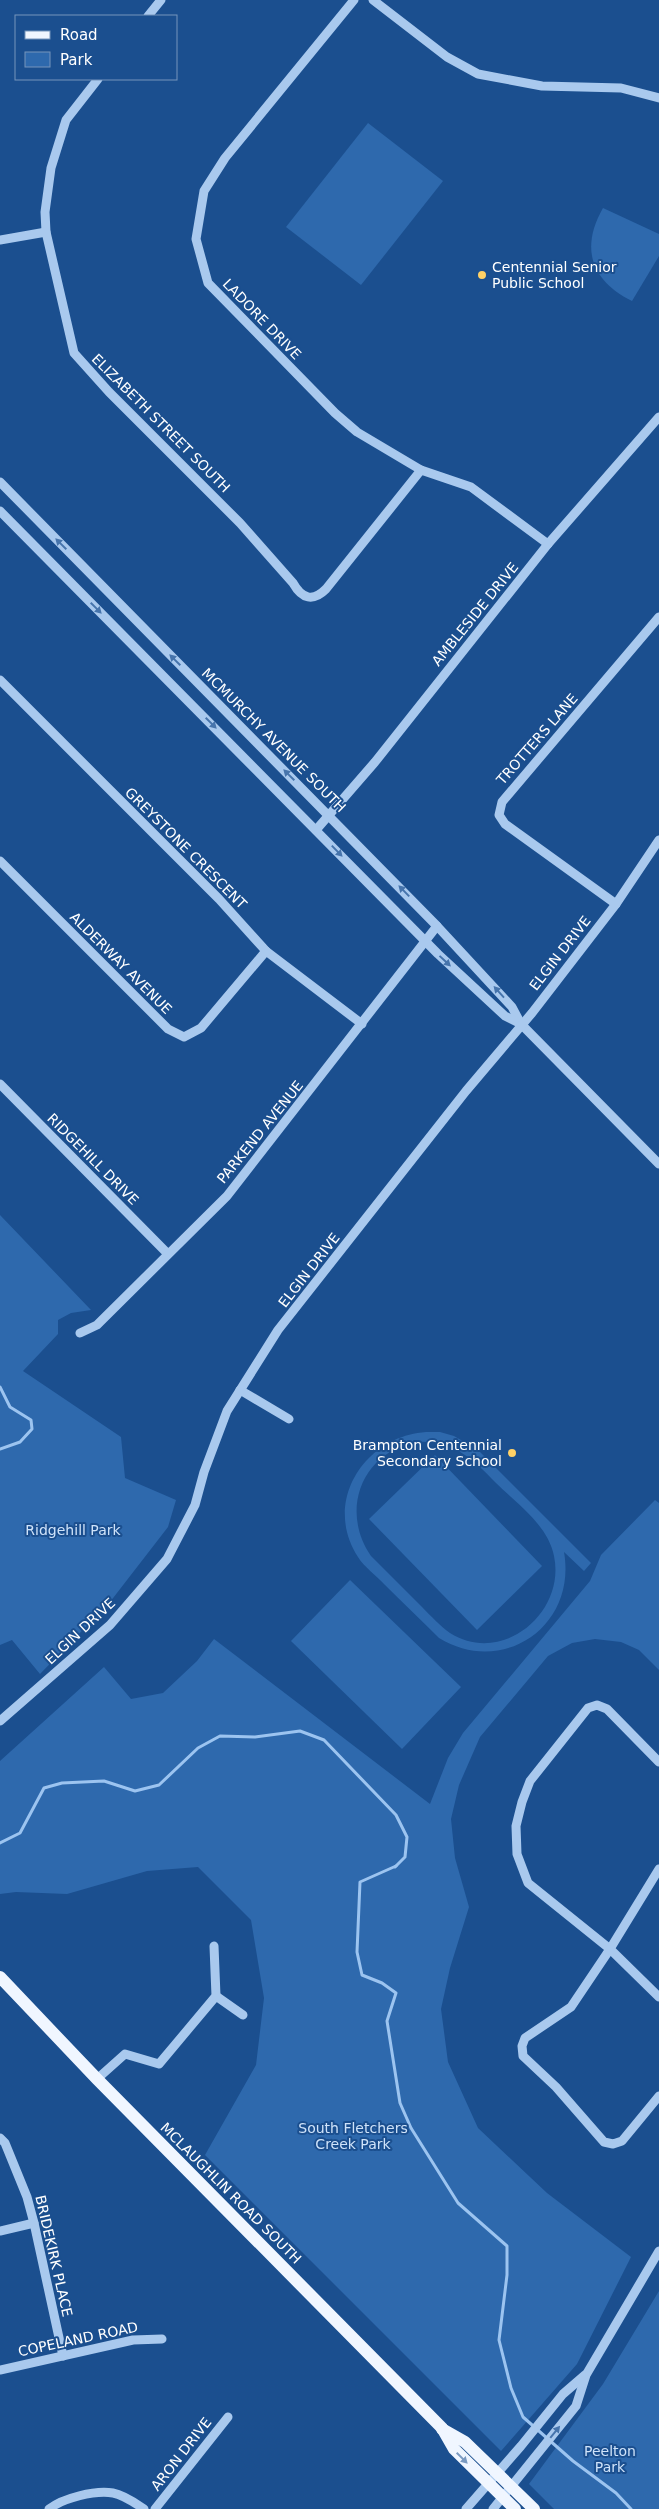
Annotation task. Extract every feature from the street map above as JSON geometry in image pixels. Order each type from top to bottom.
[{"type":"main road","name":"MCLAUGHLIN ROAD SOUTH","points":[[0,1977],[97,2079],[442,2428],[454,2449],[515,2509]]},
{"type":"main road","name":"MCLAUGHLIN ROAD SOUTH","points":[[442,2428],[466,2442],[534,2509]]},
{"type":"street","points":[[149,15],[161,0]]},
{"type":"street","name":"LADORE DRIVE","points":[[354,0],[225,158],[204,191],[196,239],[208,283],[335,413],[357,432],[421,470],[471,487],[548,544]]},
{"type":"street","points":[[373,0],[447,58],[478,74],[542,86],[621,88],[659,98]]},
{"type":"street","name":"ELIZABETH STREET SOUTH","points":[[97,80],[66,120],[51,168],[45,212],[46,232],[74,353],[109,392],[240,523],[293,583],[299,593],[311,598],[319,596],[421,470]]},
{"type":"street","points":[[0,240],[46,232]]},
{"type":"street","name":"AMBLESIDE DRIVE","points":[[316,830],[330,816],[548,544],[659,417]]},
{"type":"street","name":"MCMURCHY AVENUE SOUTH","points":[[0,482],[438,926],[512,1007],[521,1024],[659,1164]]},
{"type":"street","name":"MCMURCHY AVENUE SOUTH","points":[[0,511],[426,942],[505,1016],[521,1024]]},
{"type":"street","name":"TROTTERS LANE","points":[[616,904],[505,824],[499,815],[502,802],[659,617]]},
{"type":"street","name":"GREYSTONE CRESCENT","points":[[0,680],[212,892],[266,951],[362,1024]]},
{"type":"street","name":"ELGIN DRIVE","points":[[0,1721],[110,1626],[167,1559],[195,1505],[204,1472],[227,1411],[278,1330],[616,904],[659,840]]},
{"type":"street","name":"ALDERWAY AVENUE","points":[[0,861],[168,1029],[184,1036],[201,1028],[266,951]]},
{"type":"street","name":"PARKEND AVENUE","points":[[80,1333],[97,1325],[167,1252],[227,1196],[438,926]]},
{"type":"street","name":"RIDGEHILL DRIVE","points":[[0,1084],[167,1252]]},
{"type":"street","points":[[240,1390],[289,1419]]},
{"type":"street","points":[[659,1762],[607,1709],[597,1705],[588,1708],[530,1781],[516,1826],[517,1854],[528,1883],[610,1949],[659,1996]]},
{"type":"street","points":[[659,1869],[572,2007],[525,2038],[522,2046],[523,2056],[556,2087],[604,2142],[613,2144],[622,2141],[659,2096]]},
{"type":"street","points":[[97,2079],[125,2054],[159,2064],[216,1996],[214,1946]]},
{"type":"street","points":[[216,1996],[243,2015]]},
{"type":"street","name":"BRIDEKIRK PLACE","points":[[0,2138],[5,2143],[24,2190],[34,2223],[63,2356]]},
{"type":"street","points":[[0,2231],[34,2223]]},
{"type":"street","points":[[493,2509],[576,2406],[586,2375],[659,2251]]},
{"type":"street","name":"COPELAND ROAD","points":[[0,2370],[133,2340],[162,2339]]},
{"type":"street","points":[[466,2509],[563,2394],[586,2375]]},
{"type":"street","name":"ARON DRIVE","points":[[155,2509],[228,2417]]},
{"type":"street","points":[[49,2509],[56,2503],[101,2493],[114,2493],[133,2501],[144,2509]]},
{"type":"green space","points":[[368,123],[443,181],[361,285],[286,227]]},
{"type":"green space","points":[[603,208],[659,234],[659,256],[632,301],[607,284],[594,262],[591,250],[592,237]]},
{"type":"green space","name":"Ridgehill Park","points":[[0,1215],[91,1310],[71,1313],[58,1320],[58,1334],[23,1371],[121,1437],[125,1478],[176,1500],[168,1527],[110,1602],[40,1674],[12,1640],[0,1645]]},
{"type":"green space","points":[[426,1432],[440,1432],[454,1436],[478,1450],[591,1563],[584,1571],[564,1552],[565,1579],[559,1602],[547,1622],[530,1637],[510,1647],[487,1651],[463,1649],[439,1638],[358,1557],[348,1536],[345,1515],[348,1494],[356,1475],[368,1459],[385,1445],[404,1436]],"holes":[[[415,1442],[428,1442],[451,1447],[470,1458],[531,1516],[551,1545],[554,1556],[555,1577],[550,1597],[540,1614],[526,1628],[509,1638],[490,1643],[470,1642],[450,1633],[371,1556],[362,1539],[357,1521],[357,1503],[361,1487],[369,1471],[396,1448]]]},
{"type":"green space","points":[[435,1455],[542,1566],[477,1630],[369,1519]]},
{"type":"green space","name":"South Fletchers Creek Park","points":[[655,1500],[659,1503],[659,1670],[639,1650],[621,1642],[595,1639],[572,1643],[548,1656],[480,1737],[459,1785],[451,1819],[455,1858],[469,1907],[450,1968],[441,2009],[448,2062],[478,2128],[547,2193],[631,2257],[577,2364],[501,2451],[205,2155],[256,2065],[264,1998],[251,1920],[198,1867],[147,1871],[67,1894],[16,1892],[0,1894],[0,1761],[104,1667],[131,1699],[163,1693],[197,1661],[214,1639],[430,1804],[448,1758],[463,1733],[590,1581],[601,1555]]},
{"type":"green space","points":[[350,1580],[461,1687],[402,1749],[291,1641]]},
{"type":"green space","name":"Peelton Park","points":[[659,2291],[659,2509],[554,2509],[529,2484],[603,2384]]},
{"type":"waterway","points":[[0,1387],[10,1407],[31,1420],[32,1429],[20,1442],[0,1449]]},
{"type":"waterway","points":[[0,1843],[20,1833],[44,1788],[62,1783],[104,1781],[135,1791],[159,1785],[198,1748],[220,1736],[255,1737],[300,1731],[324,1740],[396,1815],[407,1837],[405,1857],[395,1867]]},
{"type":"waterway","points":[[396,1866],[360,1882],[357,1952],[362,1975],[382,1983],[396,1993],[387,2021],[400,2103],[411,2128],[458,2203],[507,2246],[507,2275],[499,2340],[511,2388],[523,2417],[573,2461],[616,2493],[631,2509]]},
{"type":"place","name":"Centennial Senior Public School","points":[[482,275]]},
{"type":"place","name":"Brampton Centennial Secondary School","points":[[512,1453]]}]
